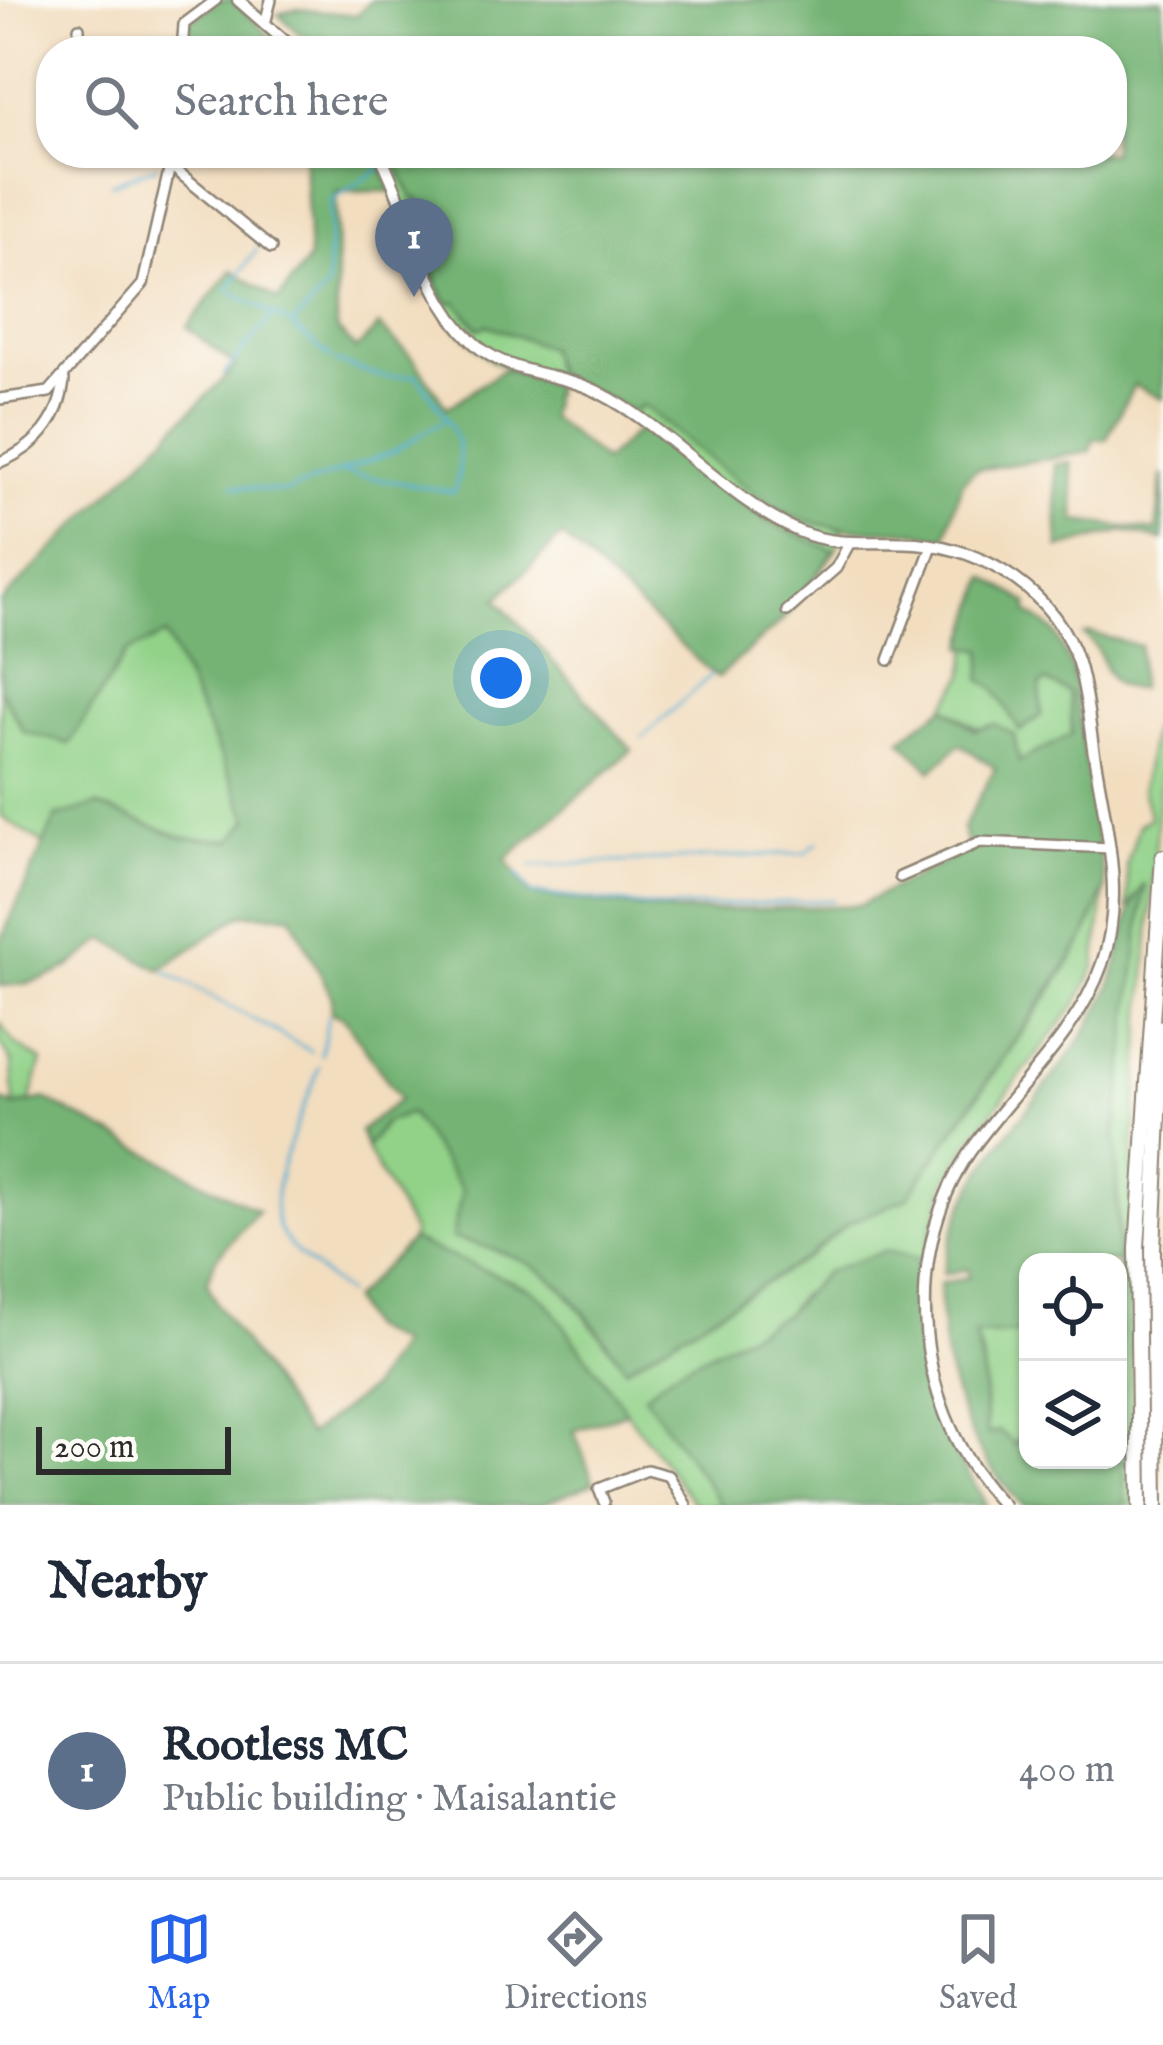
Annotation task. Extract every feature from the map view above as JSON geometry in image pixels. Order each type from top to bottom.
[{"type":"highway","points":[[1156,1505],[1153,1249],[1163,856]]},
{"type":"highway","points":[[1140,1505],[1137,1248],[1156,1023]]},
{"type":"main road","points":[[238,0],[279,36]]},
{"type":"main road","points":[[385,168],[434,292],[474,344],[520,370],[605,395],[777,520],[813,537],[850,544],[932,545],[1010,575],[1039,598],[1065,633],[1082,679],[1109,848],[1113,914],[1094,986],[965,1158],[940,1214],[929,1259],[925,1318],[940,1400],[956,1439],[1001,1504]]},
{"type":"street","points":[[183,36],[184,24],[216,0]]},
{"type":"street","points":[[265,24],[272,0]]},
{"type":"street","points":[[79,28],[79,36]]},
{"type":"street","points":[[0,399],[39,396],[64,380],[143,284],[171,168]]},
{"type":"street","points":[[173,168],[271,248]]},
{"type":"street","points":[[0,462],[21,454],[50,426],[64,380]]},
{"type":"street","points":[[787,610],[836,568],[850,544]]},
{"type":"street","points":[[890,660],[932,545]]},
{"type":"street","points":[[900,878],[958,847],[980,842],[1109,848]]},
{"type":"street","points":[[604,1502],[599,1489],[647,1470],[669,1476],[686,1505]]},
{"type":"green space","points":[[219,0],[232,0],[270,36],[184,36],[185,25]]},
{"type":"green space","points":[[371,0],[1163,0],[1163,399],[1134,385],[1106,440],[1094,439],[1090,452],[975,470],[962,482],[945,539],[818,524],[749,490],[642,405],[635,412],[554,374],[548,348],[488,325],[479,329],[456,302],[447,303],[418,239],[425,232],[419,199],[413,198],[398,168],[1127,168],[1127,36],[302,36],[278,14],[297,9],[357,15]]},
{"type":"green space","points":[[305,168],[382,168],[392,191],[336,192],[337,329],[356,349],[379,326],[414,359],[447,408],[504,369],[554,385],[549,417],[604,461],[641,427],[766,521],[835,551],[784,619],[717,678],[562,536],[497,599],[632,750],[506,859],[530,894],[678,912],[860,905],[968,850],[963,828],[995,768],[960,744],[931,771],[901,739],[944,707],[975,730],[995,724],[1014,735],[1019,762],[1072,734],[1069,693],[1046,681],[1040,685],[1041,715],[1020,731],[994,688],[981,680],[984,649],[964,647],[986,577],[1028,603],[1028,612],[1055,632],[1072,670],[1105,888],[1085,938],[907,1198],[848,1223],[806,1258],[625,1368],[555,1281],[514,1257],[452,1238],[462,1190],[410,1113],[384,1123],[366,1148],[360,1131],[400,1099],[344,1018],[331,1013],[332,997],[291,915],[242,914],[160,970],[105,939],[57,973],[0,986],[0,942],[56,817],[97,805],[184,838],[232,840],[249,819],[166,635],[126,653],[69,744],[24,732],[0,689],[0,603],[236,366],[187,327],[232,270],[278,300],[309,259]]},
{"type":"green space","points":[[382,168],[398,168],[412,198],[419,198],[440,268],[478,329],[488,325],[548,348],[555,363],[642,405],[785,512],[843,530],[835,551],[766,521],[599,397],[493,362],[452,324]]},
{"type":"green space","points":[[1071,463],[1076,521],[1156,531],[1163,474],[1163,540],[1123,531],[1059,548],[1055,464]]},
{"type":"green space","points":[[165,634],[249,819],[233,840],[184,838],[97,806],[56,817],[44,844],[0,816],[0,689],[24,732],[69,743],[127,653]]},
{"type":"green space","points":[[1084,635],[1140,646],[1139,689],[1109,677],[1093,643]]},
{"type":"green space","points":[[969,647],[984,648],[995,688],[1020,731],[1041,715],[1040,685],[1046,681],[1070,693],[1072,734],[1019,762],[1013,750],[944,707],[964,677]]},
{"type":"green space","points":[[1157,698],[1163,699],[1134,1136],[1130,1333],[1134,1505],[1125,1505],[1127,1253],[1119,1253],[1116,1134],[1143,886],[1128,908],[1127,864],[1139,824],[1150,818],[1142,789]]},
{"type":"green space","points":[[1145,883],[1116,1134],[1118,1253],[1019,1253],[1019,1333],[974,1335],[987,1434],[1000,1431],[1015,1445],[1019,1438],[1019,1469],[1124,1469],[1125,1505],[1022,1505],[984,1456],[958,1403],[944,1346],[940,1284],[969,1277],[968,1269],[943,1274],[970,1192],[1085,1033],[1106,996]]},
{"type":"green space","points":[[1105,888],[1095,967],[1078,1002],[972,1138],[946,1182],[920,1273],[917,1258],[802,1293],[786,1314],[674,1371],[645,1395],[722,1505],[695,1505],[546,1302],[530,1289],[411,1240],[413,1233],[366,1148],[384,1123],[410,1112],[462,1190],[453,1238],[538,1269],[571,1298],[626,1368],[806,1258],[848,1223],[907,1198],[1053,989],[1085,938]]},
{"type":"green space","points":[[0,1023],[15,1044],[42,1061],[30,1102],[14,1106],[12,1062],[0,1043]]},
{"type":"green space","points":[[45,1099],[258,1211],[216,1258],[207,1282],[216,1303],[308,1435],[370,1389],[399,1344],[367,1328],[351,1300],[411,1240],[530,1289],[547,1302],[627,1412],[574,1431],[594,1483],[538,1505],[0,1505],[0,1100],[15,1106]]},
{"type":"green space","points":[[885,1251],[918,1258],[923,1363],[931,1404],[986,1505],[722,1505],[644,1395],[674,1371],[786,1314],[825,1272]]},
{"type":"green space","points":[[1019,1333],[1019,1438],[1015,1445],[987,1434],[983,1359],[974,1334]]},
{"type":"waterway","points":[[111,184],[152,168]]},
{"type":"waterway","points":[[292,325],[327,289],[331,201],[381,168]]},
{"type":"waterway","points":[[257,249],[228,290],[292,325],[331,358]]},
{"type":"waterway","points":[[224,374],[272,316]]},
{"type":"waterway","points":[[336,362],[384,377],[416,375],[452,429],[459,458],[454,492],[340,472]]},
{"type":"waterway","points":[[233,486],[285,492],[393,452],[446,419]]},
{"type":"waterway","points":[[642,738],[711,675]]},
{"type":"waterway","points":[[531,866],[805,853],[818,842]]},
{"type":"waterway","points":[[517,873],[531,893],[664,908],[833,900]]},
{"type":"waterway","points":[[165,971],[311,1051]]},
{"type":"waterway","points":[[321,1055],[328,1016]]},
{"type":"waterway","points":[[319,1067],[281,1170],[275,1212],[279,1229],[291,1246],[346,1294]]},
{"type":"place","name":"Rootless MC","points":[[414,297]]}]
